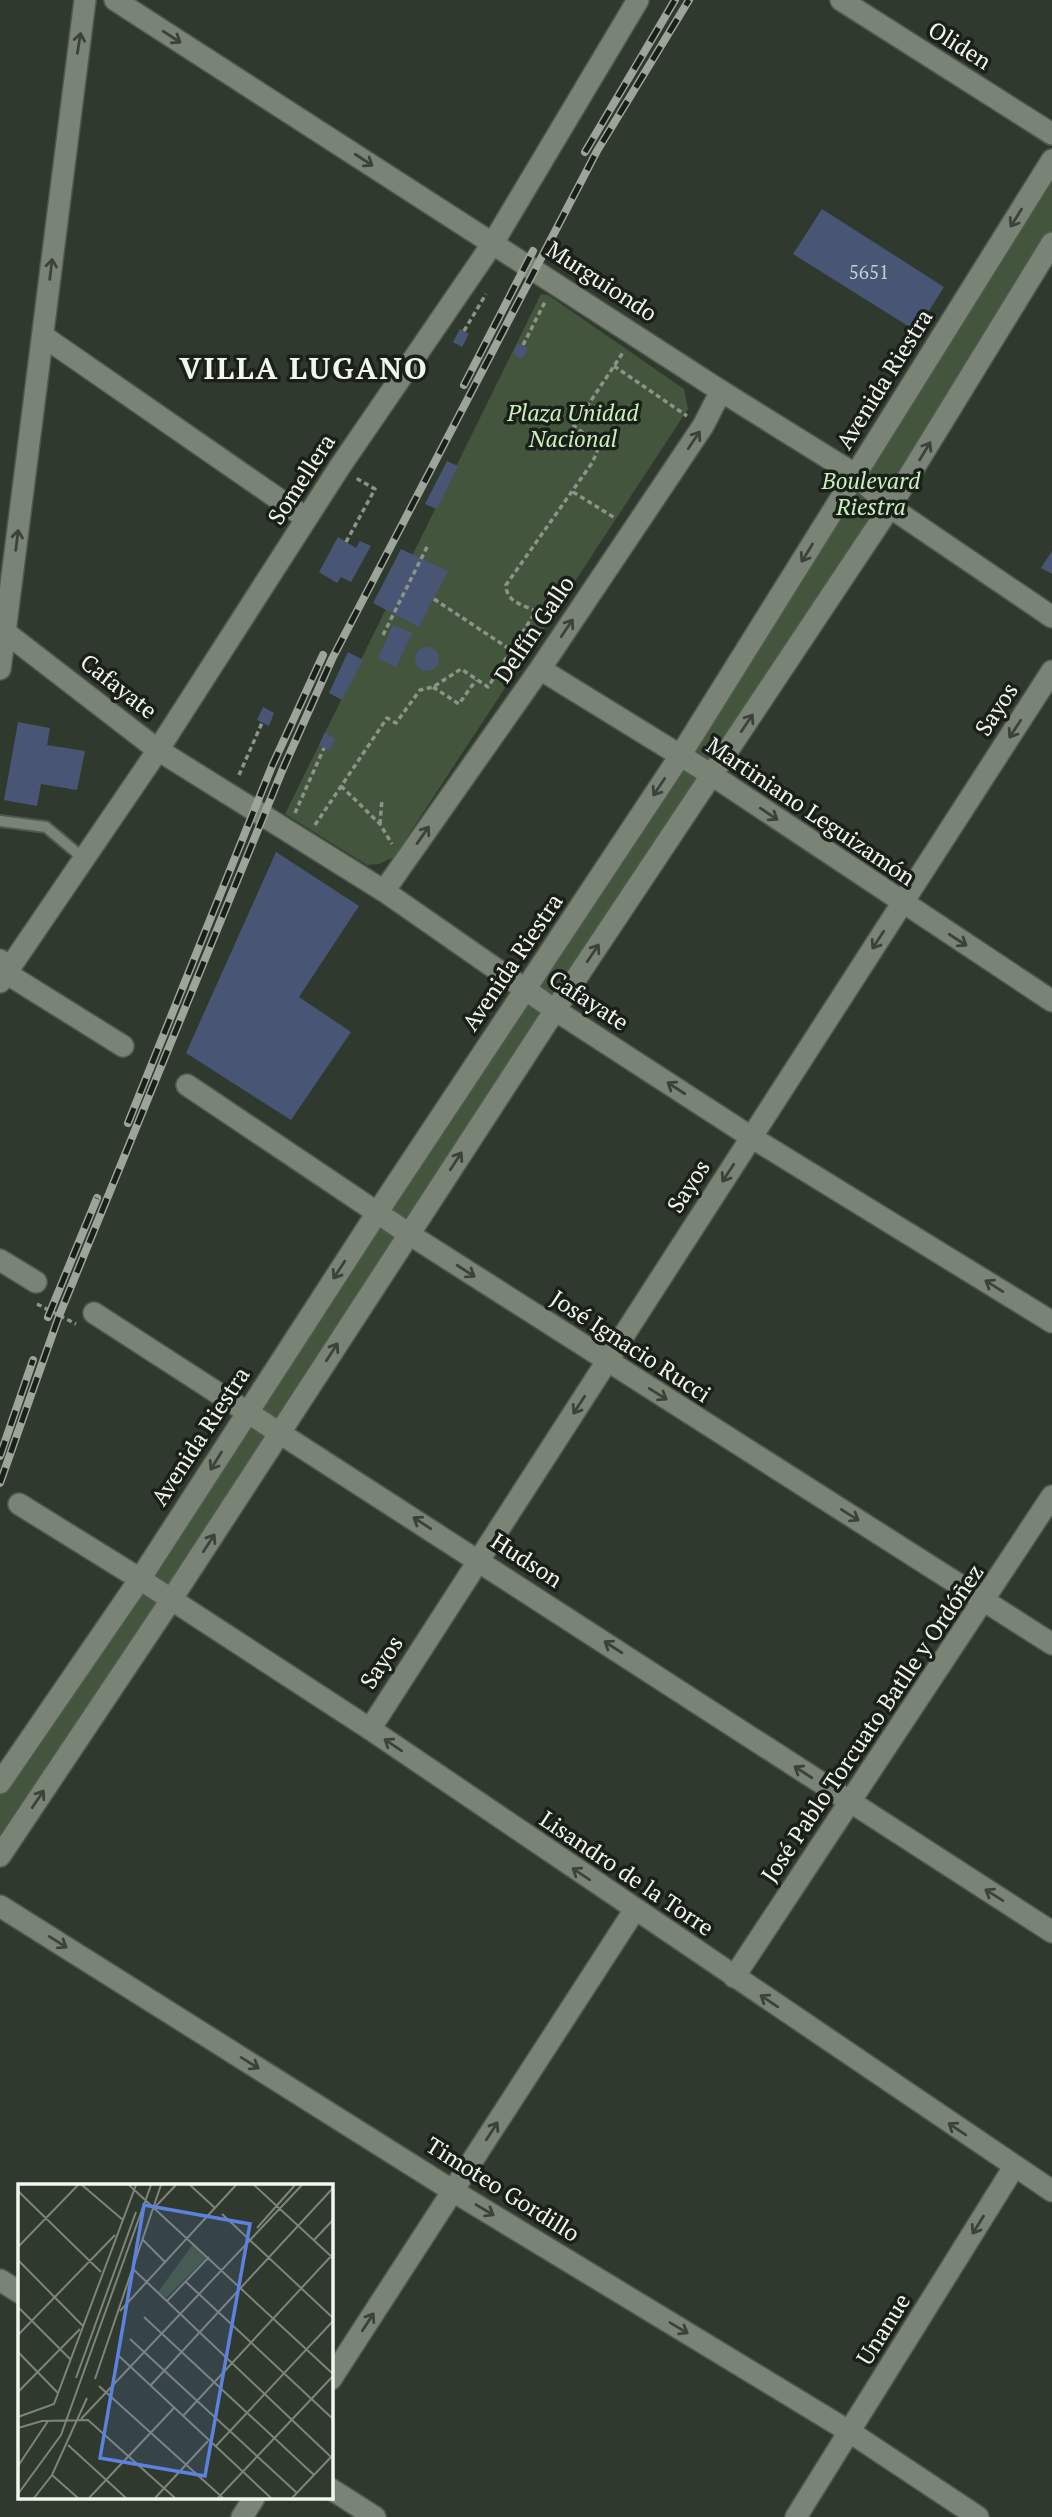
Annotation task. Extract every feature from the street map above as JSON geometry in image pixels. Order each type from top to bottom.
[{"type":"street","points":[[0,669],[85,0]]},
{"type":"street","name":"Murguiondo","points":[[115,0],[720,391],[856,475],[890,507],[1052,617]]},
{"type":"street","name":"Somellera","points":[[2,972],[158,750],[339,468],[493,243],[638,0]]},
{"type":"street","name":"Oliden","points":[[841,0],[1052,134]]},
{"type":"street","name":"Avenida Riestra","points":[[0,1783],[140,1579],[377,1213],[680,756],[1052,160]]},
{"type":"street","points":[[0,1856],[172,1600],[555,1010],[890,507],[1052,243]]},
{"type":"street","points":[[43,336],[306,518]]},
{"type":"street","name":"Delfín Gallo","points":[[384,891],[540,669],[702,426],[720,391]]},
{"type":"street","name":"Cafayate","points":[[5,632],[158,750],[384,891],[555,1010],[751,1137],[1052,1322]]},
{"type":"street","name":"Martiniano Leguizamón","points":[[540,669],[712,775],[1052,1001]]},
{"type":"street","name":"Sayos","points":[[370,1729],[1052,671]]},
{"type":"street","points":[[2,972],[123,1046]]},
{"type":"street","name":"José Ignacio Rucci","points":[[187,1085],[377,1213],[607,1362],[1052,1644]]},
{"type":"street","points":[[0,1260],[36,1282]]},
{"type":"street","name":"Hudson","points":[[94,1313],[248,1410],[851,1804],[1052,1931]]},
{"type":"street","name":"José Pablo Torcuato Batlle y Ordóñez","points":[[734,1977],[851,1804],[1052,1496]]},
{"type":"street","points":[[19,1504],[140,1579]]},
{"type":"street","name":"Lisandro de la Torre","points":[[140,1579],[370,1729],[1052,2191]]},
{"type":"street","name":"Timoteo Gordillo","points":[[0,1906],[453,2191],[850,2432],[978,2517]]},
{"type":"street","points":[[332,2377],[634,1910]]},
{"type":"street","name":"Unanue","points":[[796,2517],[1014,2167]]},
{"type":"street","points":[[0,2280],[18,2291]]},
{"type":"street","points":[[332,2490],[376,2517]]},
{"type":"street","points":[[242,2517],[253,2500]]},
{"type":"lane","points":[[0,821],[46,827],[83,858]]},
{"type":"path","points":[[523,345],[555,282]]},
{"type":"path","points":[[296,836],[341,786],[387,718],[396,723],[420,690],[433,687],[461,669],[488,687],[536,611],[508,596],[506,584],[573,492],[597,452],[590,436],[574,426],[635,334]]},
{"type":"path","points":[[614,366],[702,426]]},
{"type":"path","points":[[339,468],[375,489],[346,542]]},
{"type":"path","points":[[573,492],[633,530]]},
{"type":"path","points":[[383,635],[428,545]]},
{"type":"path","points":[[434,599],[540,669]]},
{"type":"path","points":[[433,687],[459,704],[476,680]]},
{"type":"path","points":[[230,795],[262,723]]},
{"type":"path","points":[[296,836],[324,748]]},
{"type":"path","points":[[341,786],[380,824],[404,863]]},
{"type":"path","points":[[380,824],[382,799]]},
{"type":"path","points":[[36,1282],[27,1298],[86,1329],[94,1313]]},
{"type":"green space","name":"Boulevard Riestra","points":[[1052,160],[1052,243],[0,1856],[0,1783],[140,1579]]},
{"type":"green space","name":"Plaza Unidad Nacional","points":[[541,294],[548,295],[684,389],[688,409],[394,857],[379,864],[367,865],[285,814]]},
{"type":"building","points":[[822,209],[944,287],[916,331],[793,254]]},
{"type":"building","points":[[460,329],[469,334],[462,347],[453,342]]},
{"type":"building","points":[[518,343],[528,348],[522,359],[513,354]]},
{"type":"building","points":[[447,461],[458,466],[437,509],[425,504]]},
{"type":"building","points":[[338,537],[356,548],[360,541],[371,546],[351,582],[341,577],[337,583],[319,572]]},
{"type":"building","points":[[401,549],[448,571],[419,627],[373,603]]},
{"type":"building","points":[[1052,551],[1052,574],[1041,568]]},
{"type":"building","points":[[393,625],[412,633],[396,667],[378,658]]},
{"type":"building","points":[[427,647],[438,654],[439,659],[432,670],[427,671],[416,664],[415,659],[422,648]]},
{"type":"building","points":[[348,652],[363,660],[342,700],[329,693]]},
{"type":"building","points":[[263,707],[274,713],[269,726],[257,720]]},
{"type":"building","points":[[18,722],[50,728],[47,745],[85,751],[77,790],[41,784],[37,806],[4,800]]},
{"type":"building","points":[[325,732],[335,739],[329,751],[319,745]]},
{"type":"building","points":[[276,852],[359,906],[299,997],[351,1032],[291,1120],[186,1053]]},
{"type":"railway","points":[[585,152],[675,0]]},
{"type":"railway","points":[[0,1483],[59,1316],[282,771],[332,659],[597,151],[689,0]]},
{"type":"railway","points":[[464,385],[533,251]]},
{"type":"railway","points":[[128,1123],[272,766],[323,655]]},
{"type":"railway","points":[[48,1317],[97,1198]]},
{"type":"railway","points":[[0,1456],[33,1360]]},
{"type":"district","name":"VILLA LUGANO","points":[[304,368]]}]
